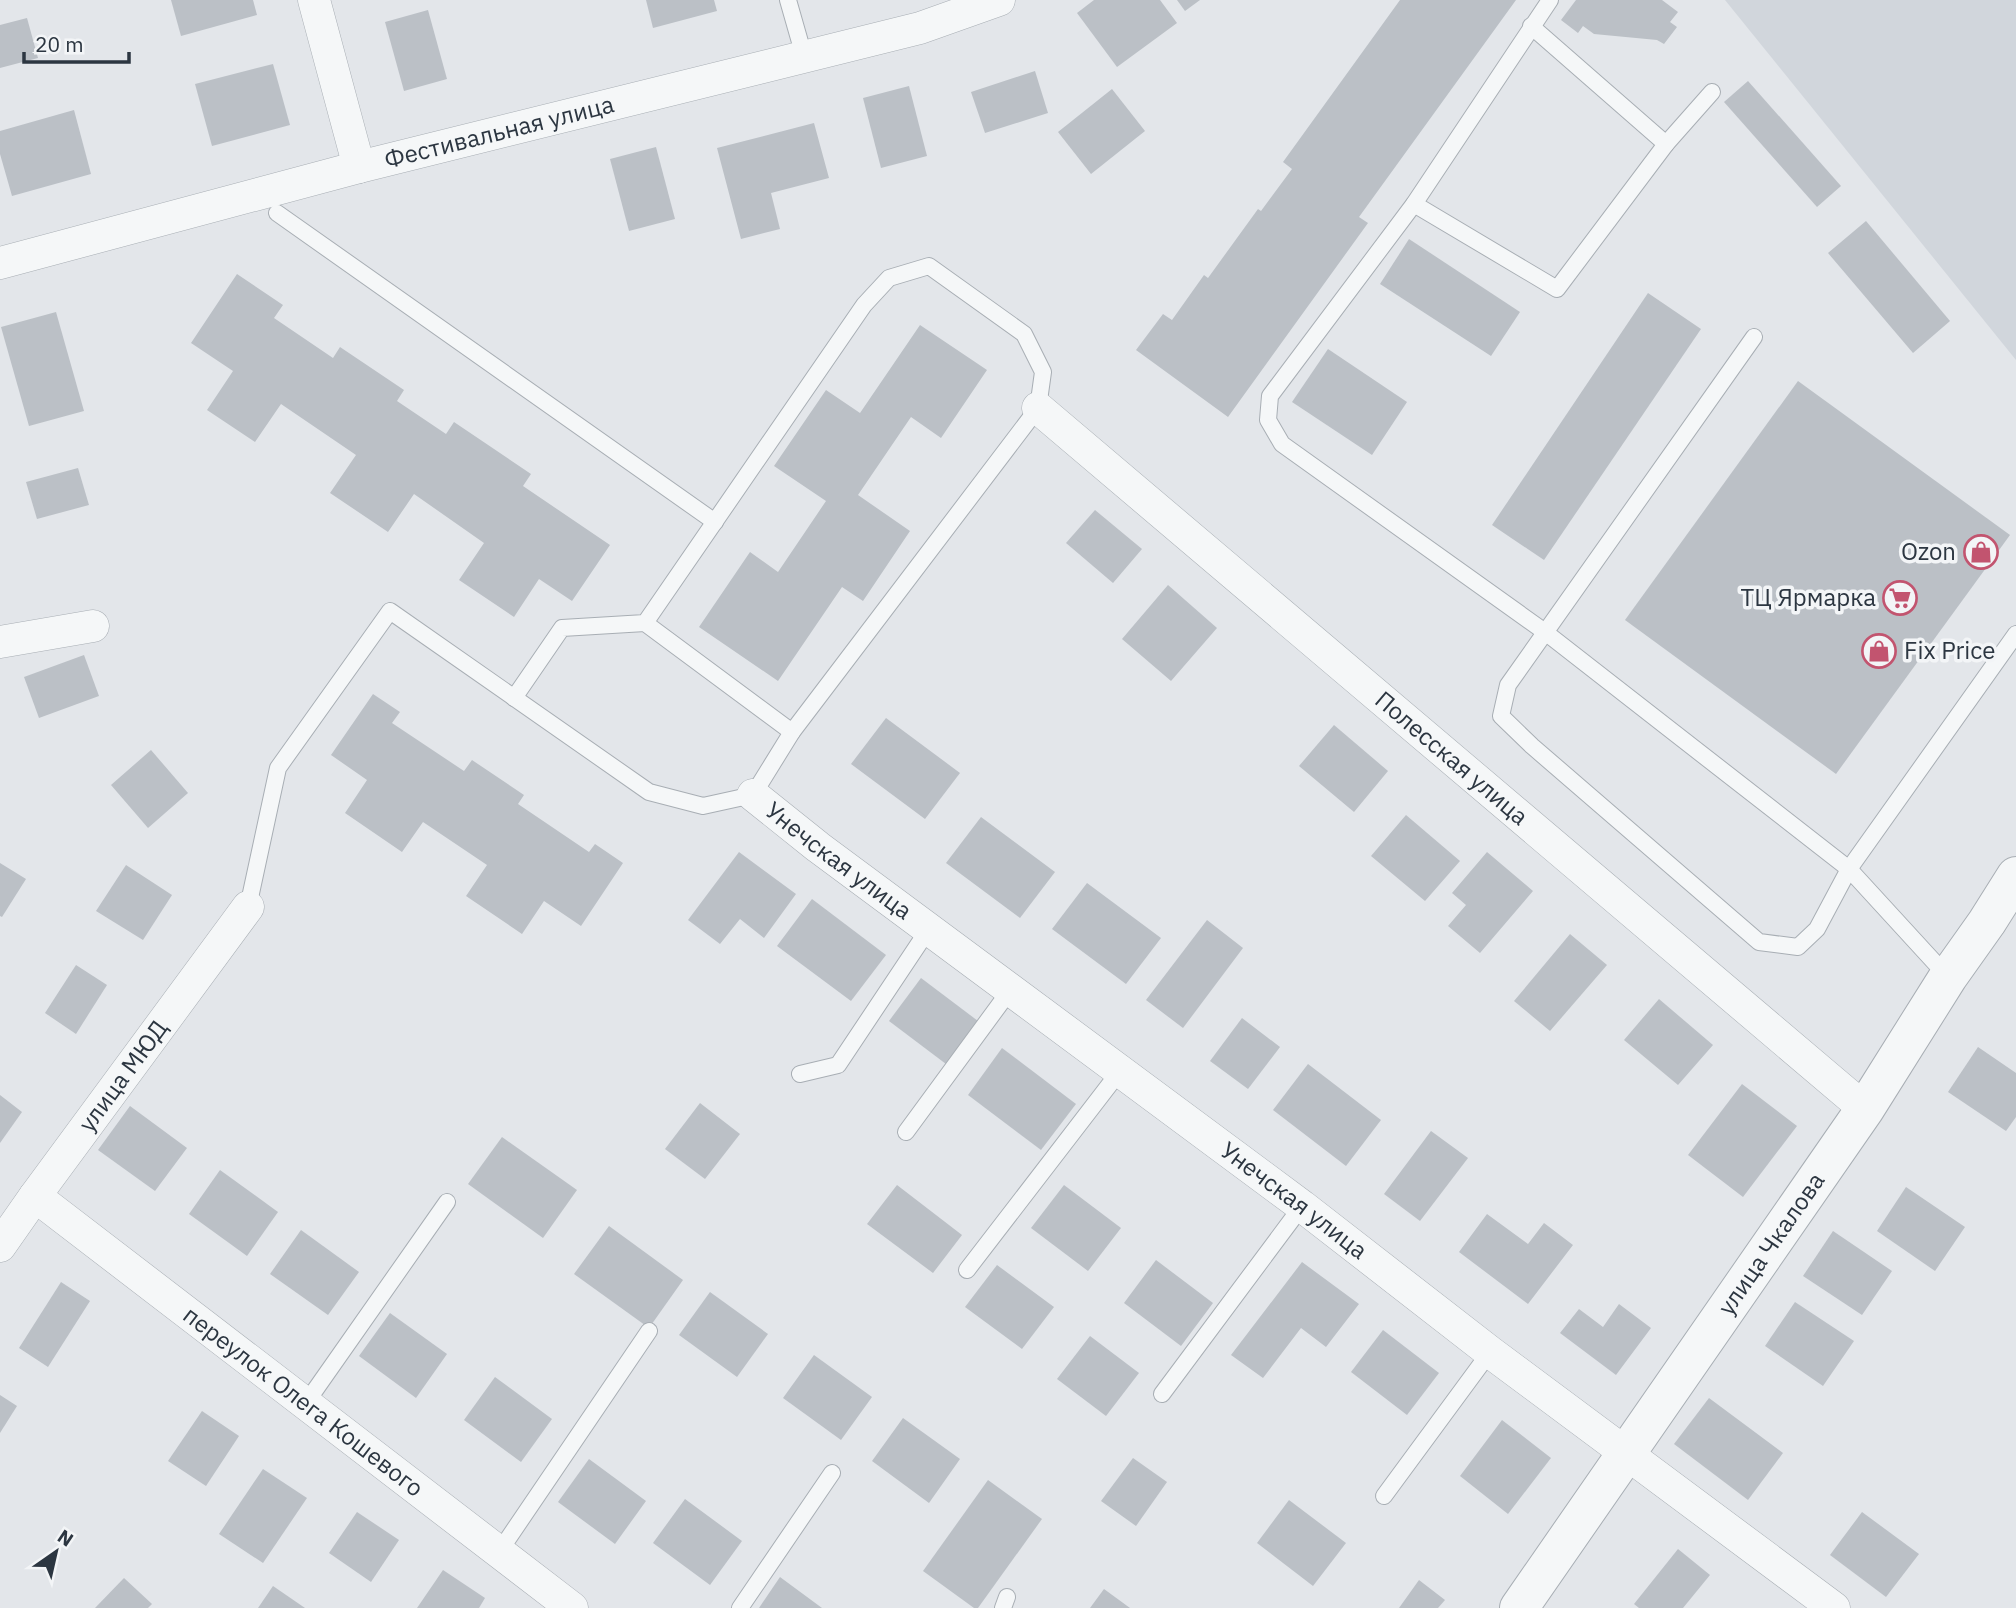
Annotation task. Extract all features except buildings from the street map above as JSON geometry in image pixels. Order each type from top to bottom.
[{"type":"street","points":[[314,0],[359,167]]},
{"type":"street","name":"Фестивальная улица","points":[[0,263],[359,167],[920,28],[999,0]]},
{"type":"street","name":"Полесская улица","points":[[1038,408],[1865,1109]]},
{"type":"street","points":[[0,642],[93,626]]},
{"type":"street","name":"Унечская улица","points":[[752,795],[818,848],[1012,989],[1302,1206],[1490,1352],[1834,1608]]},
{"type":"street","name":"улица Чкалова","points":[[1519,1608],[1865,1109],[1948,977],[2016,876]]},
{"type":"street","name":"улица МЮД","points":[[0,1246],[248,907]]},
{"type":"street","name":"переулок Олега Кошевого","points":[[35,1196],[572,1608]]},
{"type":"lane","points":[[788,0],[804,56]]},
{"type":"lane","points":[[1550,0],[1414,204],[1270,396],[1268,420],[1282,444],[1545,632],[1849,869],[1948,977]]},
{"type":"lane","points":[[1531,26],[1666,144]]},
{"type":"lane","points":[[1414,204],[1558,289],[1666,144],[1712,92]]},
{"type":"lane","points":[[277,214],[715,522]]},
{"type":"lane","points":[[248,907],[278,768],[390,611],[649,792],[703,806],[752,795],[792,732],[1038,408],[1043,372],[1024,334],[929,266],[889,278],[864,305],[645,623]]},
{"type":"lane","points":[[1754,337],[1507,685],[1501,716],[1532,746],[1759,942],[1798,947],[1817,929],[1849,869],[2016,634]]},
{"type":"lane","points":[[514,698],[562,628],[645,623],[792,732]]},
{"type":"lane","points":[[800,1074],[838,1065],[928,930]]},
{"type":"lane","points":[[906,1132],[1012,989]]},
{"type":"lane","points":[[967,1270],[1120,1071]]},
{"type":"lane","points":[[306,1403],[447,1202]]},
{"type":"lane","points":[[1161,1395],[1302,1206]]},
{"type":"lane","points":[[499,1552],[649,1331]]},
{"type":"lane","points":[[1384,1496],[1490,1352]]},
{"type":"lane","points":[[740,1608],[832,1473]]},
{"type":"shaded area","points":[[1725,0],[2016,0],[2016,360]]},
{"type":"place","name":"Ozon","points":[[1981,552]]},
{"type":"place","name":"ТЦ Ярмарка","points":[[1900,598]]},
{"type":"place","name":"Fix Price","points":[[1879,651]]}]
